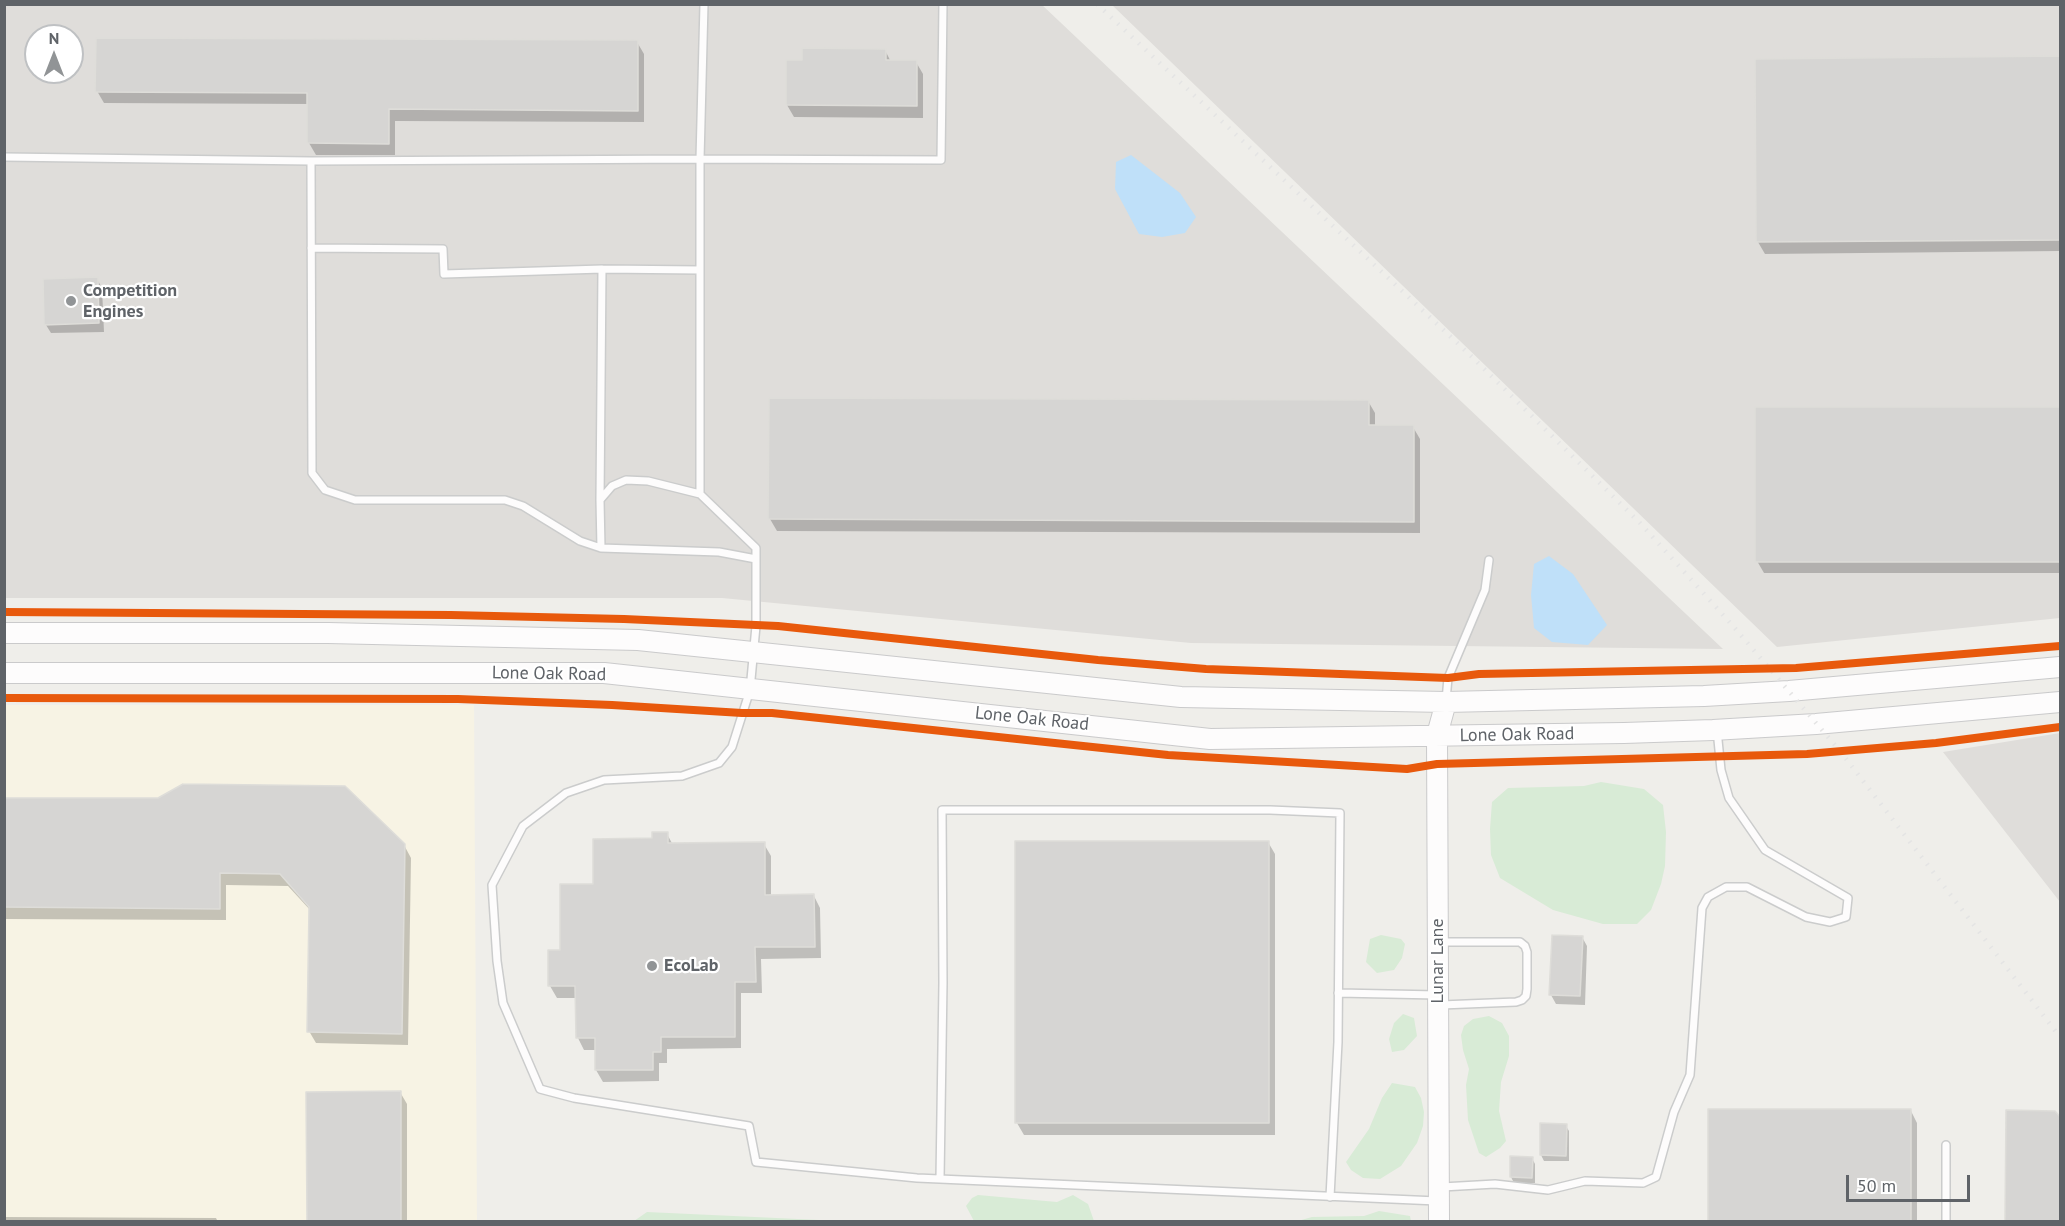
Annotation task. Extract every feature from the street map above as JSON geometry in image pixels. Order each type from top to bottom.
[{"type":"main road","name":"Lone Oak Road","points":[[4,633],[328,633],[638,640],[1181,696],[1446,702],[1635,698],[1788,691],[2061,667]]},
{"type":"main road","name":"Lone Oak Road","points":[[4,673],[604,673],[1210,739],[1624,734],[1717,730],[1816,724],[2061,702]]},
{"type":"main road","name":"Lunar Lane","points":[[1439,1221],[1437,735],[1446,702]]},
{"type":"lane","points":[[700,494],[700,159],[704,4]]},
{"type":"lane","points":[[4,157],[311,161],[942,160],[943,4]]},
{"type":"lane","points":[[311,161],[312,473],[325,490],[355,500],[505,500],[523,506],[580,541],[601,548],[719,552],[756,559]]},
{"type":"lane","points":[[311,248],[443,249],[444,274],[602,269],[700,270]]},
{"type":"lane","points":[[601,548],[602,269]]},
{"type":"lane","points":[[600,500],[612,486],[626,480],[648,481],[700,494],[756,548],[755,652],[750,690],[732,747],[719,763],[682,776],[604,780],[566,794],[523,826],[492,885],[497,961],[503,1004],[540,1089],[574,1098],[749,1126],[756,1162],[940,1179],[1330,1197],[1439,1194],[1495,1184],[1548,1190],[1585,1181],[1643,1183],[1656,1177],[1674,1112],[1690,1076],[1702,908],[1708,897],[1726,887],[1747,887],[1806,917],[1830,922],[1846,917],[1848,898],[1765,850],[1741,816],[1729,798],[1720,770],[1717,730]]},
{"type":"lane","points":[[1446,702],[1448,678],[1485,590],[1489,560]]},
{"type":"lane","points":[[940,1179],[943,983],[942,810],[1270,810],[1340,813],[1338,1042],[1330,1197]]},
{"type":"lane","points":[[1338,993],[1438,1000],[1516,1002],[1526,996],[1527,952],[1525,946],[1520,942],[1438,942]]},
{"type":"lane","points":[[1946,1145],[1946,1221]]},
{"type":"shaded area","points":[[1041,4],[1723,649],[1191,643],[722,598],[5,598],[5,5]]},
{"type":"shaded area","points":[[1112,5],[2060,5],[2060,618],[1777,647]]},
{"type":"shaded area","points":[[5,705],[474,705],[477,1221],[5,1222]]},
{"type":"shaded area","points":[[2060,733],[2060,902],[1943,752]]},
{"type":"green space","points":[[1601,782],[1644,789],[1663,805],[1666,832],[1665,866],[1651,910],[1637,924],[1603,924],[1553,910],[1500,878],[1491,855],[1492,802],[1508,788],[1584,786]]},
{"type":"green space","points":[[1381,935],[1401,939],[1405,944],[1402,958],[1394,970],[1377,973],[1366,962],[1370,939]]},
{"type":"green space","points":[[1403,1014],[1414,1018],[1417,1036],[1404,1050],[1392,1052],[1389,1039],[1394,1023]]},
{"type":"green space","points":[[1489,1016],[1502,1023],[1509,1036],[1509,1056],[1501,1082],[1499,1111],[1506,1141],[1486,1157],[1479,1153],[1468,1120],[1466,1085],[1469,1069],[1461,1035],[1464,1026],[1473,1019]]},
{"type":"green space","points":[[1392,1083],[1415,1087],[1421,1098],[1424,1112],[1423,1126],[1417,1143],[1401,1166],[1380,1179],[1363,1178],[1351,1170],[1346,1162],[1369,1129],[1382,1098]]},
{"type":"green space","points":[[978,1195],[1057,1202],[1073,1195],[1088,1204],[1094,1221],[974,1221],[966,1206],[972,1198]]},
{"type":"green space","points":[[1379,1211],[1410,1216],[1411,1221],[1298,1221],[1312,1217],[1364,1216]]},
{"type":"green space","points":[[647,1212],[841,1221],[634,1221]]},
{"type":"water","points":[[1131,155],[1180,193],[1196,217],[1185,233],[1162,237],[1139,234],[1115,189],[1116,162]]},
{"type":"water","points":[[1549,556],[1573,574],[1607,625],[1588,645],[1552,642],[1534,628],[1531,595],[1534,564]]},
{"type":"building","points":[[96,38],[638,40],[638,111],[389,109],[389,144],[307,143],[307,93],[95,92]]},
{"type":"building","points":[[802,48],[886,49],[886,60],[917,60],[917,106],[786,105],[786,60],[802,60]]},
{"type":"building","points":[[2061,56],[2061,240],[1756,242],[1755,59]]},
{"type":"building","name":"Competition Engines","points":[[98,277],[99,323],[44,325],[43,279]]},
{"type":"building","points":[[769,398],[1369,400],[1369,425],[1414,425],[1414,522],[768,519]]},
{"type":"building","points":[[1755,407],[2061,407],[2061,562],[1755,562]]},
{"type":"building","points":[[183,784],[345,786],[405,844],[402,1034],[307,1032],[309,907],[280,874],[220,873],[220,909],[4,907],[4,798],[158,798]]},
{"type":"building","name":"EcoLab","points":[[652,832],[668,832],[668,843],[765,842],[765,895],[814,894],[815,947],[755,947],[756,982],[735,982],[735,1037],[661,1037],[661,1052],[653,1052],[653,1070],[595,1070],[595,1038],[576,1038],[575,986],[548,986],[548,950],[560,950],[560,884],[593,884],[593,839],[652,838]]},
{"type":"building","points":[[1015,841],[1269,841],[1269,1123],[1015,1123]]},
{"type":"building","points":[[1552,935],[1583,936],[1580,996],[1549,995]]},
{"type":"building","points":[[401,1091],[401,1221],[307,1221],[306,1092]]},
{"type":"building","points":[[1708,1109],[1911,1109],[1911,1221],[1708,1221]]},
{"type":"building","points":[[2006,1110],[2055,1111],[2061,1118],[2061,1221],[2005,1221]]},
{"type":"building","points":[[1540,1123],[1567,1124],[1566,1156],[1540,1155]]},
{"type":"building","points":[[1510,1156],[1533,1157],[1532,1178],[1510,1177]]},
{"type":"railway","points":[[1097,4],[1469,354],[1640,523],[1733,626],[1840,751],[2060,1037]]},
{"type":"cycle path","points":[[4,612],[451,615],[624,619],[778,626],[1098,660],[1206,669],[1448,678],[1479,674],[1796,668],[2060,646]]},
{"type":"cycle path","points":[[4,698],[458,699],[772,713],[1168,755],[1407,769],[1437,764],[1807,754],[1936,743],[2060,727]]},
{"type":"place","name":"Competition Engines","points":[[71,301]]},
{"type":"place","name":"EcoLab","points":[[652,966]]}]
